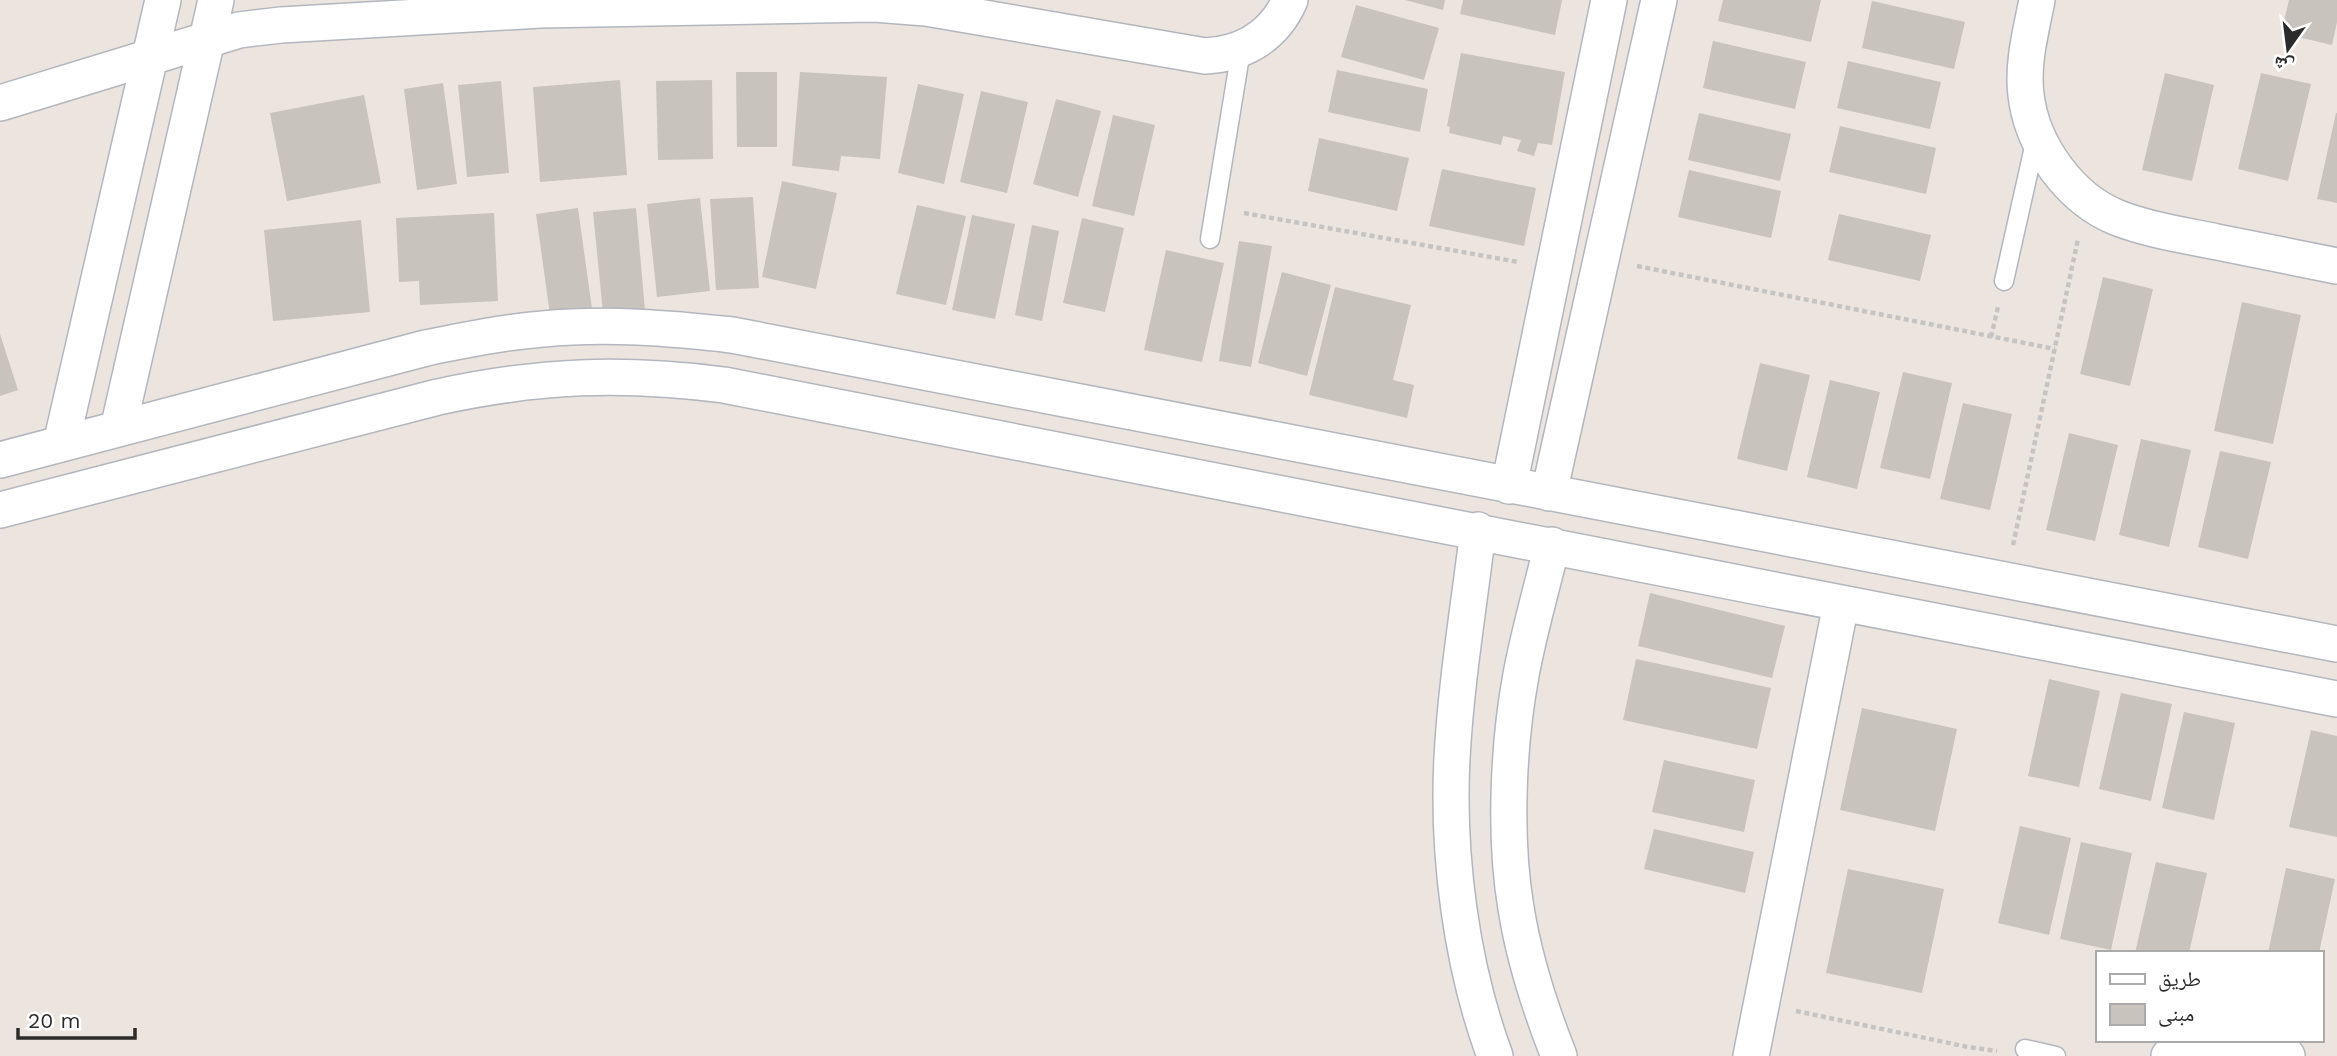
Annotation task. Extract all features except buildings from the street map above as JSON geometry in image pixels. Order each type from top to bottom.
[{"type":"street","points":[[61,444],[163,0]]},
{"type":"street","points":[[118,429],[216,0]]},
{"type":"street","points":[[0,103],[239,30],[541,5],[875,2],[926,8],[1205,56],[1241,50],[1257,41],[1272,29],[1284,14],[1290,0]]},
{"type":"street","points":[[1509,486],[1609,0]]},
{"type":"street","points":[[1549,493],[1659,0]]},
{"type":"street","points":[[2037,0],[2026,54],[2026,95],[2036,135],[2057,171],[2087,200],[2115,217],[2148,228],[2337,266]]},
{"type":"street","points":[[0,460],[426,348],[483,336],[545,328],[658,328],[732,335],[2337,644]]},
{"type":"street","points":[[0,510],[491,385],[608,376],[667,377],[724,384],[2337,699]]},
{"type":"street","points":[[1478,530],[1457,705],[1451,812],[1461,919],[1474,984],[1495,1056]]},
{"type":"street","points":[[1552,545],[1521,675],[1510,797],[1516,906],[1528,965],[1545,1022],[1559,1056]]},
{"type":"street","points":[[1751,1056],[1840,604]]},
{"type":"street","points":[[2169,1056],[2200,1045],[2222,1043],[2287,1056]]},
{"type":"lane","points":[[1210,239],[1241,50]]},
{"type":"lane","points":[[2004,281],[2036,135]]},
{"type":"lane","points":[[2025,1049],[2056,1056]]},
{"type":"path","points":[[2005,580],[2087,200]]},
{"type":"path","points":[[1215,208],[1553,268]]},
{"type":"path","points":[[1602,259],[2055,349]]},
{"type":"path","points":[[1761,1003],[1968,1047],[2000,1052],[2025,1049]]}]
